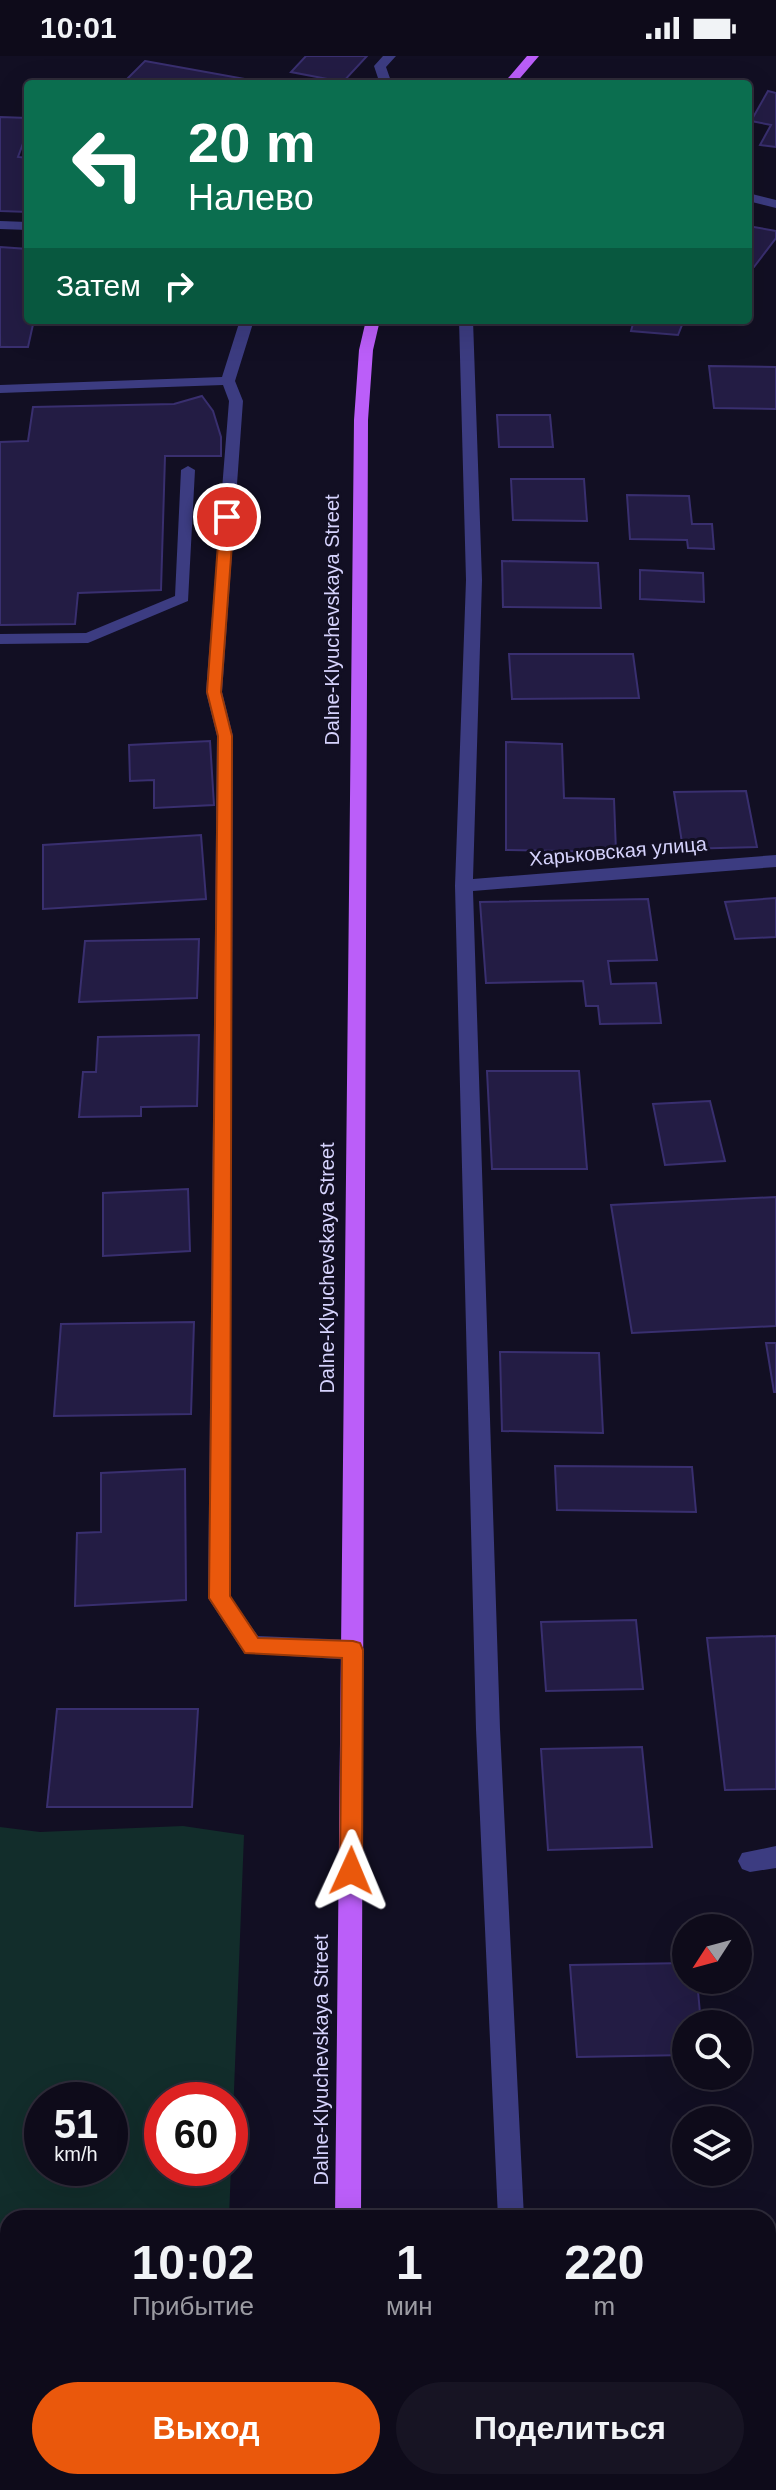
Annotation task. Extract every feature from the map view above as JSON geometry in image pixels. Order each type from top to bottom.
[{"type":"main road","points":[[512,80],[533,56]]},
{"type":"main road","name":"Dalne-Klyuchevskaya Street","points":[[348,2210],[361,420],[366,350],[372,324]]},
{"type":"street","points":[[385,80],[380,66],[390,56]]},
{"type":"street","points":[[752,198],[776,204]]},
{"type":"street","points":[[0,225],[24,226]]},
{"type":"street","points":[[246,324],[228,381],[236,401],[214,692],[225,736],[219,1598],[252,1646],[353,1650]]},
{"type":"street","points":[[466,324],[474,580],[464,886],[488,1713],[511,2210]]},
{"type":"street","points":[[0,389],[228,381]]},
{"type":"street","points":[[0,639],[88,638],[183,598],[188,470]]},
{"type":"street","name":"Харьковская улица","points":[[464,886],[776,861]]},
{"type":"street","points":[[750,1861],[776,1857]]},
{"type":"green space","points":[[183,1826],[244,1835],[234,2082],[144,2082],[144,2186],[230,2186],[229,2210],[0,2210],[0,1827],[40,1832]]},
{"type":"building","points":[[306,56],[367,56],[345,80],[291,72]]},
{"type":"building","points":[[145,61],[251,80],[126,80]]},
{"type":"building","points":[[768,91],[776,93],[776,147],[760,145],[771,125],[752,119]]},
{"type":"building","points":[[0,117],[24,118],[24,141],[18,157],[24,158],[24,212],[0,211]]},
{"type":"building","points":[[752,227],[776,231],[776,238],[754,267]]},
{"type":"building","points":[[0,247],[24,249],[24,324],[33,324],[28,347],[0,347]]},
{"type":"building","points":[[633,324],[682,324],[678,335],[631,331]]},
{"type":"building","points":[[709,366],[776,367],[776,409],[714,408]]},
{"type":"building","points":[[202,396],[213,411],[221,437],[221,456],[165,456],[161,590],[78,593],[75,624],[0,625],[0,442],[28,441],[33,407],[174,404]]},
{"type":"building","points":[[497,415],[550,415],[553,447],[499,447]]},
{"type":"building","points":[[511,479],[584,479],[587,521],[513,520]]},
{"type":"building","points":[[627,495],[689,496],[692,524],[712,524],[714,549],[688,548],[687,540],[630,539]]},
{"type":"building","points":[[502,561],[598,563],[601,608],[503,607]]},
{"type":"building","points":[[640,570],[703,573],[704,602],[640,599]]},
{"type":"building","points":[[509,654],[633,654],[639,698],[512,699]]},
{"type":"building","points":[[210,741],[214,805],[154,808],[154,780],[130,781],[129,745]]},
{"type":"building","points":[[506,742],[562,744],[564,798],[614,799],[616,852],[506,850]]},
{"type":"building","points":[[746,791],[757,847],[683,849],[674,792]]},
{"type":"building","points":[[201,835],[206,899],[43,909],[43,845]]},
{"type":"building","points":[[776,898],[776,937],[735,939],[725,902]]},
{"type":"building","points":[[648,899],[657,960],[608,961],[611,984],[656,983],[661,1023],[600,1024],[598,1006],[586,1006],[583,981],[486,983],[480,902]]},
{"type":"building","points":[[199,939],[197,998],[79,1002],[85,941]]},
{"type":"building","points":[[199,1035],[197,1106],[141,1107],[141,1116],[79,1117],[83,1072],[96,1072],[98,1037]]},
{"type":"building","points":[[487,1071],[579,1071],[587,1169],[492,1169]]},
{"type":"building","points":[[710,1101],[725,1161],[665,1165],[653,1104]]},
{"type":"building","points":[[188,1189],[190,1251],[103,1256],[103,1193]]},
{"type":"building","points":[[776,1197],[776,1326],[632,1333],[611,1205]]},
{"type":"building","points":[[194,1322],[191,1414],[54,1416],[61,1324]]},
{"type":"building","points":[[766,1343],[776,1343],[776,1392],[774,1392]]},
{"type":"building","points":[[500,1352],[599,1353],[603,1433],[502,1431]]},
{"type":"building","points":[[555,1466],[692,1467],[696,1512],[557,1510]]},
{"type":"building","points":[[185,1469],[186,1600],[75,1606],[77,1533],[101,1532],[101,1473]]},
{"type":"building","points":[[636,1620],[643,1689],[546,1691],[541,1622]]},
{"type":"building","points":[[776,1636],[776,1789],[725,1790],[707,1638]]},
{"type":"building","points":[[57,1709],[198,1709],[192,1807],[47,1807]]},
{"type":"building","points":[[642,1747],[652,1847],[548,1850],[541,1749]]},
{"type":"building","points":[[672,1963],[672,1994],[698,1994],[700,2010],[672,2010],[672,2055],[577,2057],[570,1965]]},
{"type":"route","points":[[227,517],[214,692],[225,736],[219,1598],[252,1646],[353,1650],[351,1871]]}]
